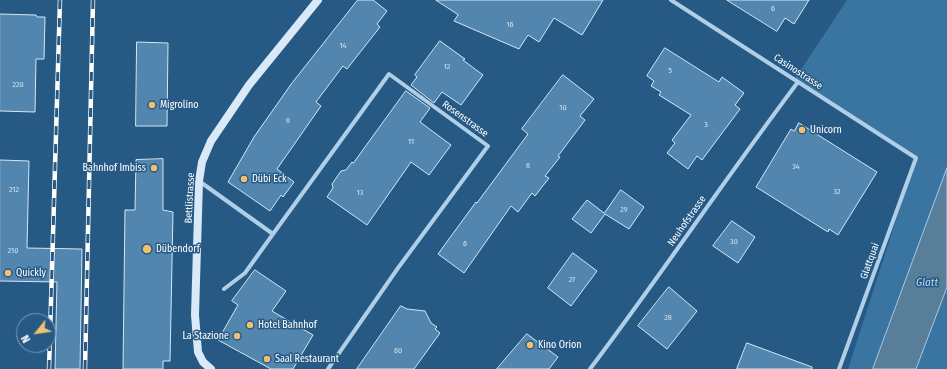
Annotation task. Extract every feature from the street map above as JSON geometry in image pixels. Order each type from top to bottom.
[{"type":"street","name":"Bettlistrasse","points":[[211,369],[203,362],[198,352],[195,315],[199,181],[202,162],[211,141],[249,85],[318,0]]},
{"type":"street","name":"Casinostrasse","points":[[671,0],[916,158]]},
{"type":"street","name":"Rosenstrasse","points":[[224,289],[245,273],[389,74],[488,146],[398,268],[328,369]]},
{"type":"street","name":"Neuhofstrasse","points":[[590,369],[630,316],[729,176],[798,82]]},
{"type":"street","name":"Glattquai","points":[[839,369],[916,158]]},
{"type":"street","points":[[199,181],[274,234]]},
{"type":"shaded area","points":[[847,0],[947,0],[947,369],[848,369],[916,158],[794,80]]},
{"type":"water","name":"Glatt","points":[[947,168],[947,287],[916,369],[873,369]]},
{"type":"building","points":[[358,0],[373,0],[387,11],[377,24],[380,27],[347,69],[343,66],[316,102],[321,106],[277,169],[294,182],[283,197],[281,195],[270,211],[228,182],[254,137],[292,83]]},
{"type":"building","points":[[436,0],[603,0],[582,35],[554,18],[539,42],[528,35],[519,49],[454,21],[458,15]]},
{"type":"building","points":[[727,0],[809,0],[794,24],[785,18],[777,31]]},
{"type":"building","points":[[0,14],[36,15],[37,17],[45,17],[44,59],[36,59],[35,112],[0,111]]},
{"type":"building","points":[[440,41],[465,59],[463,60],[483,75],[461,105],[442,92],[434,103],[411,85],[417,77],[415,75]]},
{"type":"building","points":[[137,42],[168,43],[167,126],[136,126]]},
{"type":"building","points":[[665,48],[719,82],[722,77],[744,93],[735,105],[740,109],[702,160],[697,156],[688,169],[667,153],[675,143],[672,140],[691,115],[659,95],[661,92],[651,86],[654,81],[647,76]]},
{"type":"building","points":[[563,75],[594,99],[580,116],[585,120],[558,156],[560,157],[545,176],[549,178],[535,196],[532,193],[518,212],[511,206],[464,273],[438,254],[528,134],[522,129]]},
{"type":"building","points":[[406,91],[430,108],[420,122],[451,145],[429,175],[411,162],[367,225],[327,197],[333,188],[332,184],[341,171],[346,170],[352,162],[353,163]]},
{"type":"building","points":[[799,123],[877,172],[838,235],[829,229],[828,232],[756,187],[791,129],[794,131]]},
{"type":"building","points":[[163,159],[163,210],[173,212],[170,361],[163,361],[163,369],[123,369],[125,210],[135,210],[136,160]]},
{"type":"building","points":[[0,160],[29,161],[27,248],[82,249],[80,369],[55,369],[57,282],[0,281]]},
{"type":"building","points":[[621,190],[644,207],[629,229],[605,214],[591,233],[572,219],[587,200],[604,213]]},
{"type":"building","points":[[732,221],[755,237],[738,263],[713,246]]},
{"type":"building","points":[[573,253],[597,271],[571,306],[548,288]]},
{"type":"building","points":[[255,270],[286,291],[272,311],[313,335],[293,369],[271,369],[218,340],[238,305],[232,301]]},
{"type":"building","points":[[669,287],[697,311],[667,349],[638,326]]},
{"type":"building","points":[[401,306],[407,309],[425,311],[431,323],[437,327],[435,329],[440,333],[414,369],[357,369]]},
{"type":"building","name":"Kino Orion","points":[[527,334],[558,357],[549,369],[497,369]]},
{"type":"building","points":[[747,343],[812,367],[812,369],[737,369]]},
{"type":"railway","points":[[49,369],[60,0]]},
{"type":"railway","points":[[85,369],[93,0]]},
{"type":"place","name":"Migrolino","points":[[152,105]]},
{"type":"place","name":"Unicorn","points":[[802,130]]},
{"type":"place","name":"Bahnhof Imbiss","points":[[154,168]]},
{"type":"place","name":"Dübi Eck","points":[[244,179]]},
{"type":"place","name":"Dübendorf","points":[[147,249]]},
{"type":"place","name":"Quickly","points":[[8,273]]},
{"type":"place","name":"Hotel Bahnhof","points":[[250,325]]},
{"type":"place","name":"La Stazione","points":[[237,336]]},
{"type":"place","name":"Kino Orion","points":[[530,345]]},
{"type":"place","name":"Saal Restaurant","points":[[267,359]]}]
